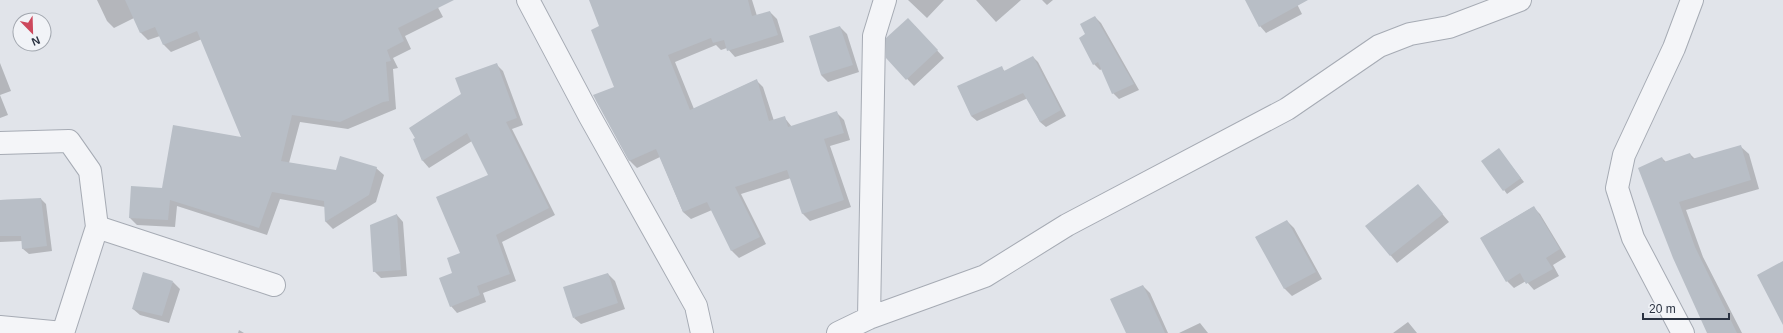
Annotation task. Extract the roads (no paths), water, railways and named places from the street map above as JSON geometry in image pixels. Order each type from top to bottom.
[{"type":"street","points":[[528,0],[589,115],[696,306],[702,333]]},
{"type":"street","points":[[869,318],[874,36],[885,0]]},
{"type":"street","points":[[838,333],[869,318],[985,276],[1067,225],[1286,109],[1379,46],[1410,34],[1449,27],[1520,0]]},
{"type":"street","points":[[1683,333],[1633,238],[1617,188],[1624,155],[1674,48],[1692,0]]},
{"type":"street","points":[[0,143],[69,141],[90,171],[97,227],[63,333],[0,327]]},
{"type":"street","points":[[97,227],[274,285]]}]
